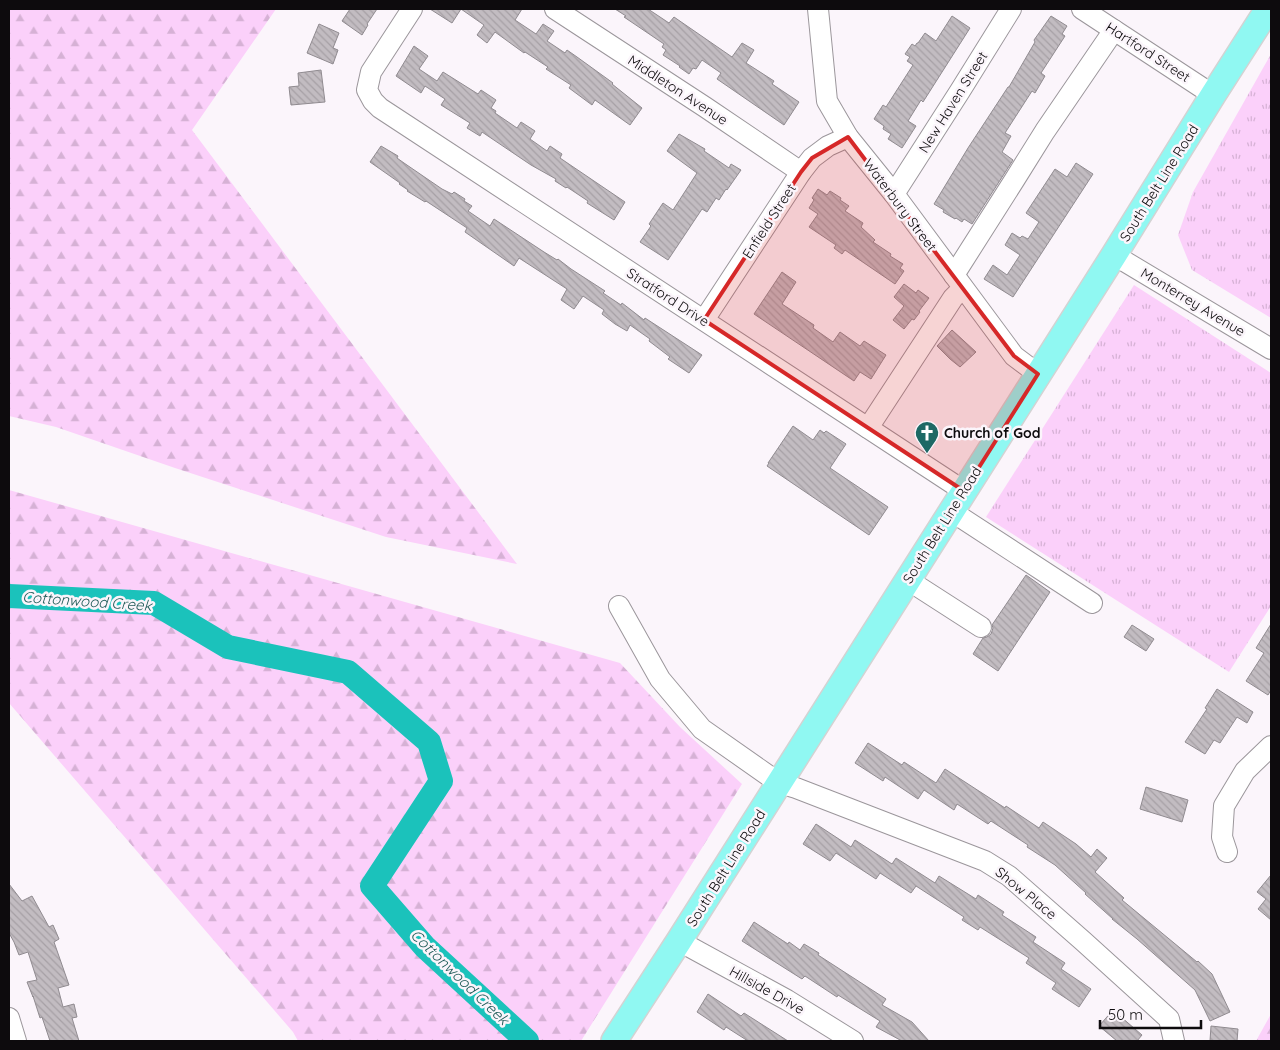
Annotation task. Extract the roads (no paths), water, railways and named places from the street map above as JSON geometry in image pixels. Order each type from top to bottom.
[{"type":"main road","name":"South Belt Line Road","points":[[614,1041],[908,580],[1268,9]]},
{"type":"street","name":"Stratford Drive","points":[[412,9],[371,72],[367,90],[373,101],[380,108],[868,428],[957,501],[1092,603]]},
{"type":"street","name":"Middleton Avenue","points":[[555,9],[801,172]]},
{"type":"street","name":"Waterbury Street","points":[[818,9],[827,101],[848,136],[894,194],[1014,356],[1038,374]]},
{"type":"street","name":"New Haven Street","points":[[894,194],[1011,9]]},
{"type":"street","name":"Hartford Street","points":[[1082,9],[1213,95]]},
{"type":"street","points":[[868,428],[953,298],[958,282],[1015,179],[1045,130],[1114,30]]},
{"type":"street","name":"Enfield Street","points":[[704,320],[801,172],[817,154],[848,136]]},
{"type":"street","name":"Monterrey Avenue","points":[[1114,254],[1271,349]]},
{"type":"street","points":[[908,580],[981,626]]},
{"type":"street","name":"Show Place","points":[[619,606],[660,679],[702,729],[779,783],[976,857],[1009,876],[1083,940],[1169,1019],[1174,1041]]},
{"type":"street","points":[[1227,852],[1222,837],[1224,806],[1244,771],[1271,746]]},
{"type":"street","name":"Hillside Drive","points":[[679,941],[787,1000],[853,1041]]},
{"type":"street","points":[[9,1018],[16,1041]]},
{"type":"waterway","name":"Cottonwood Creek","points":[[9,596],[154,603],[228,647],[348,672],[429,742],[441,781],[372,886],[425,947],[527,1041]]},
{"type":"place","name":"Church of God","points":[[927,454]]}]
